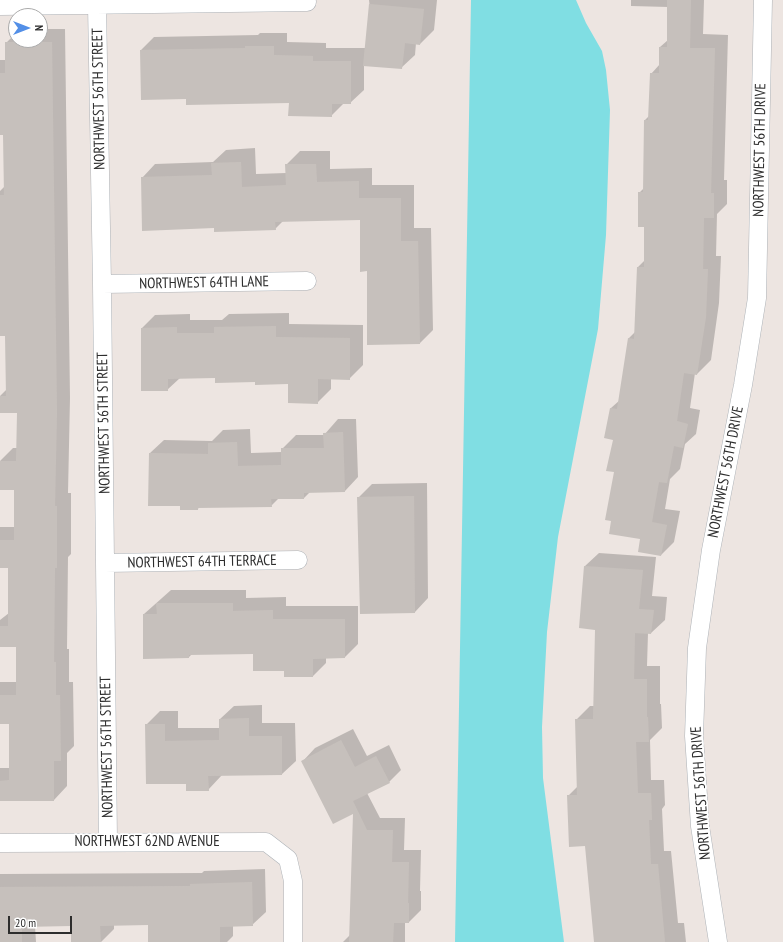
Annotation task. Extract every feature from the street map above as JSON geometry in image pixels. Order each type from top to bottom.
[{"type":"street","name":"NORTHWEST 56TH DRIVE","points":[[718,942],[700,826],[694,736],[697,648],[711,550],[743,385],[757,298],[762,0]]},
{"type":"street","points":[[0,6],[306,2]]},
{"type":"street","name":"NORTHWEST 56TH STREET","points":[[97,5],[102,284],[108,842]]},
{"type":"street","name":"NORTHWEST 64TH LANE","points":[[102,284],[306,281]]},
{"type":"street","name":"NORTHWEST 64TH TERRACE","points":[[105,563],[298,560]]},
{"type":"street","name":"NORTHWEST 62ND AVENUE","points":[[0,843],[266,842],[288,858],[293,880],[293,942]]},
{"type":"water","points":[[471,0],[576,0],[586,23],[602,51],[606,70],[610,110],[606,235],[598,329],[558,537],[547,632],[542,727],[543,778],[564,942],[455,942]]},
{"type":"building","points":[[667,0],[691,0],[690,48],[715,48],[711,193],[714,193],[714,218],[704,218],[703,269],[708,269],[706,317],[697,375],[684,373],[677,421],[688,424],[683,448],[674,446],[667,483],[659,482],[652,522],[667,525],[661,556],[638,552],[640,539],[609,534],[611,521],[605,520],[614,472],[606,471],[613,440],[604,438],[610,408],[617,409],[628,338],[634,339],[637,267],[644,267],[644,227],[638,227],[638,192],[643,192],[644,120],[648,120],[650,73],[659,73],[659,47],[667,47]]},
{"type":"building","points":[[369,4],[424,9],[420,45],[405,43],[402,69],[363,66]]},
{"type":"building","points":[[5,42],[8,42],[8,48],[48,48],[48,42],[52,42],[57,412],[55,506],[57,506],[57,568],[55,568],[54,662],[56,662],[56,695],[60,695],[61,761],[54,761],[54,801],[0,801],[0,781],[9,780],[9,724],[0,724],[0,695],[16,695],[16,647],[0,647],[0,626],[8,626],[8,568],[0,568],[0,540],[14,540],[14,490],[0,490],[0,461],[16,461],[17,413],[0,413],[0,396],[6,396],[5,336],[0,336],[0,195],[4,195],[3,135],[0,135],[0,73],[5,73]]},
{"type":"building","points":[[245,46],[274,46],[274,55],[313,56],[313,61],[351,61],[351,104],[332,104],[332,117],[288,116],[289,103],[186,105],[186,99],[141,100],[140,50],[245,48]]},
{"type":"building","points":[[241,162],[242,187],[286,185],[285,164],[316,164],[317,182],[359,181],[359,198],[401,198],[401,241],[418,241],[420,344],[367,345],[367,271],[360,272],[360,220],[275,222],[276,230],[214,232],[214,228],[142,231],[141,177],[212,175],[211,163]]},
{"type":"building","points":[[276,326],[276,337],[350,338],[350,380],[318,379],[318,404],[288,403],[288,384],[255,385],[255,382],[215,383],[215,378],[168,379],[168,391],[141,391],[141,328],[177,327],[177,333],[214,333],[214,327]]},
{"type":"building","points":[[343,432],[345,492],[304,493],[304,499],[271,499],[272,507],[198,508],[198,510],[180,510],[180,506],[148,506],[149,453],[208,454],[208,443],[237,442],[238,466],[281,465],[281,448],[324,448],[323,433]]},
{"type":"building","points":[[414,496],[415,613],[360,614],[357,497]]},
{"type":"building","points":[[584,566],[643,570],[639,609],[654,610],[651,634],[635,633],[634,679],[647,679],[647,717],[649,742],[636,742],[638,793],[651,793],[652,820],[649,820],[651,864],[658,864],[665,942],[594,942],[585,846],[569,847],[567,795],[577,795],[575,719],[593,719],[595,630],[579,628]]},
{"type":"building","points":[[156,603],[233,603],[233,611],[273,610],[273,619],[345,619],[345,658],[313,659],[313,677],[284,677],[284,671],[253,671],[253,654],[189,655],[189,658],[143,659],[143,614],[157,614]]},
{"type":"building","points":[[249,718],[249,736],[282,736],[282,775],[208,776],[209,791],[186,791],[186,784],[146,784],[145,724],[165,724],[165,741],[219,740],[219,719]]},
{"type":"building","points":[[341,740],[355,767],[376,756],[390,783],[353,801],[367,830],[393,830],[392,862],[409,862],[409,923],[394,923],[393,942],[349,942],[353,814],[333,824],[301,761]]},
{"type":"building","points":[[252,882],[253,926],[220,927],[220,942],[148,942],[148,925],[100,926],[101,942],[71,942],[71,926],[22,927],[22,942],[0,942],[0,887],[190,886],[190,884]]}]
